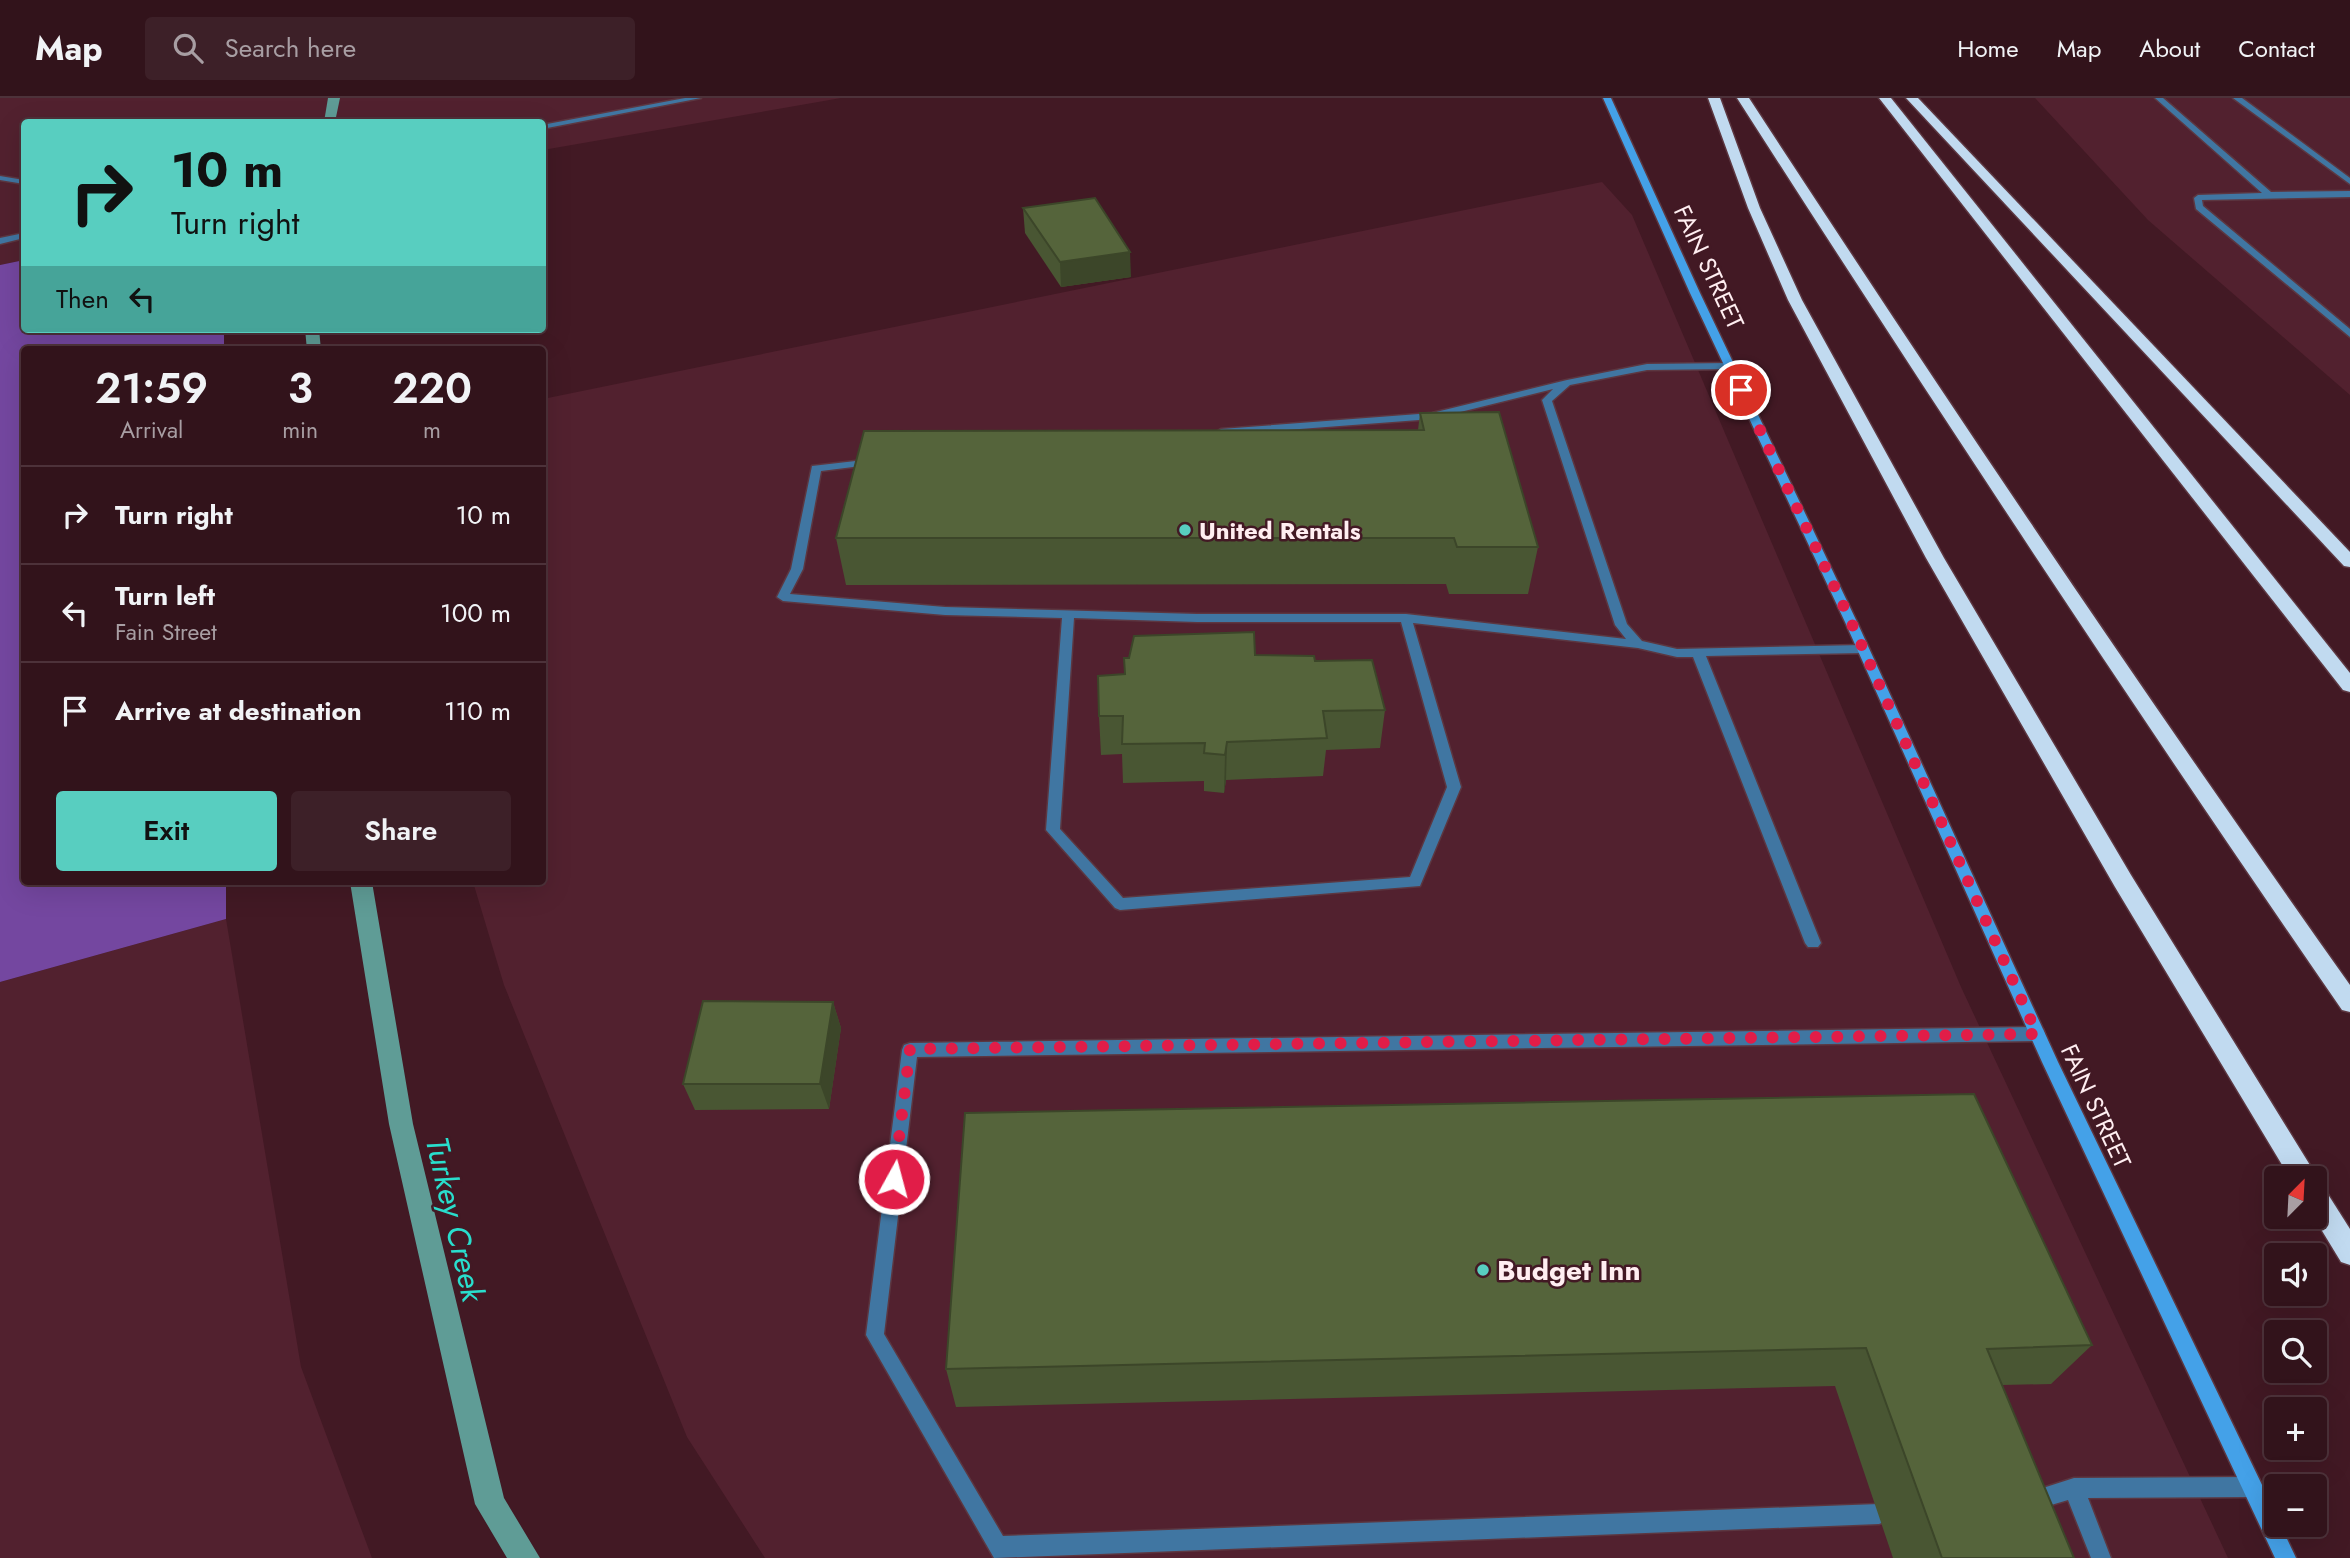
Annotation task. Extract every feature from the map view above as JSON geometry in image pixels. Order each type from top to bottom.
[{"type":"highway","points":[[1714,98],[1754,208],[1796,300],[1935,558],[2123,881],[2297,1166]]},
{"type":"highway","points":[[1743,98],[1938,400],[2174,752],[2350,1003]]},
{"type":"highway","points":[[1885,98],[2350,686]]},
{"type":"highway","points":[[1912,98],[2350,562]]},
{"type":"highway","points":[[2328,1217],[2350,1253]]},
{"type":"street","name":"FAIN STREET","points":[[1607,98],[1863,649],[2037,1034],[2287,1558]]},
{"type":"lane","points":[[546,126],[697,98]]},
{"type":"lane","points":[[2159,98],[2269,195]]},
{"type":"lane","points":[[2237,98],[2350,181]]},
{"type":"lane","points":[[0,177],[21,181]]},
{"type":"lane","points":[[2350,194],[2198,198],[2199,207],[2350,334]]},
{"type":"lane","points":[[0,241],[21,237]]},
{"type":"lane","points":[[1212,432],[1432,416],[1567,383],[1647,367],[1730,366]]},
{"type":"lane","points":[[1567,383],[1547,400],[1620,625],[1638,644]]},
{"type":"lane","points":[[884,461],[816,468],[797,569],[783,597],[945,611],[1406,618],[1638,644],[1677,653],[1863,649]]},
{"type":"lane","points":[[1068,614],[1053,830],[1120,904],[1415,882],[1454,787],[1406,618]]},
{"type":"lane","points":[[1698,653],[1813,943]]},
{"type":"lane","points":[[1879,1514],[1002,1552],[875,1335],[910,1049],[2037,1034]]},
{"type":"lane","points":[[2012,1507],[2074,1488],[2252,1487]]},
{"type":"lane","points":[[2074,1488],[2101,1558]]},
{"type":"shaded area","points":[[0,98],[841,98],[546,149],[546,119],[21,119],[21,261],[0,265]]},
{"type":"shaded area","points":[[2035,98],[2350,98],[2350,395],[2148,220]]},
{"type":"shaded area","points":[[1602,182],[1632,215],[1961,987],[2228,1558],[765,1558],[687,1437],[504,985],[474,885],[546,885],[546,398]]},
{"type":"shaded area","points":[[21,261],[21,333],[224,333],[224,346],[21,346],[21,885],[226,885],[226,919],[0,982],[0,265]]},
{"type":"shaded area","points":[[226,919],[301,1367],[372,1558],[0,1558],[0,982]]},
{"type":"building","points":[[1095,198],[1130,252],[1060,262],[1023,208]]},
{"type":"building","points":[[1499,412],[1538,547],[1457,547],[1454,538],[836,538],[864,431],[1424,430],[1420,413]]},
{"type":"building","points":[[1254,632],[1255,655],[1314,656],[1315,661],[1372,660],[1385,710],[1323,711],[1327,738],[1227,742],[1225,755],[1204,753],[1205,743],[1122,744],[1123,716],[1099,716],[1098,676],[1125,674],[1124,658],[1129,658],[1134,636]]},
{"type":"building","points":[[703,1001],[833,1002],[820,1084],[683,1084]]},
{"type":"building","name":"Budget Inn","points":[[1974,1094],[2092,1345],[1987,1349],[2074,1558],[1942,1558],[1866,1348],[946,1369],[965,1113]]},
{"type":"waterway","name":"Turkey Creek","points":[[330,119],[334,98]]},
{"type":"waterway","name":"Turkey Creek","points":[[312,333],[314,346]]},
{"type":"waterway","name":"Turkey Creek","points":[[361,885],[401,1124],[490,1504],[525,1558]]},
{"type":"place","name":"United Rentals","points":[[1185,530]]},
{"type":"place","name":"Budget Inn","points":[[1483,1270]]},
{"type":"route","points":[[894,1179],[910,1049],[2037,1034],[1851,622],[1741,390]]}]
